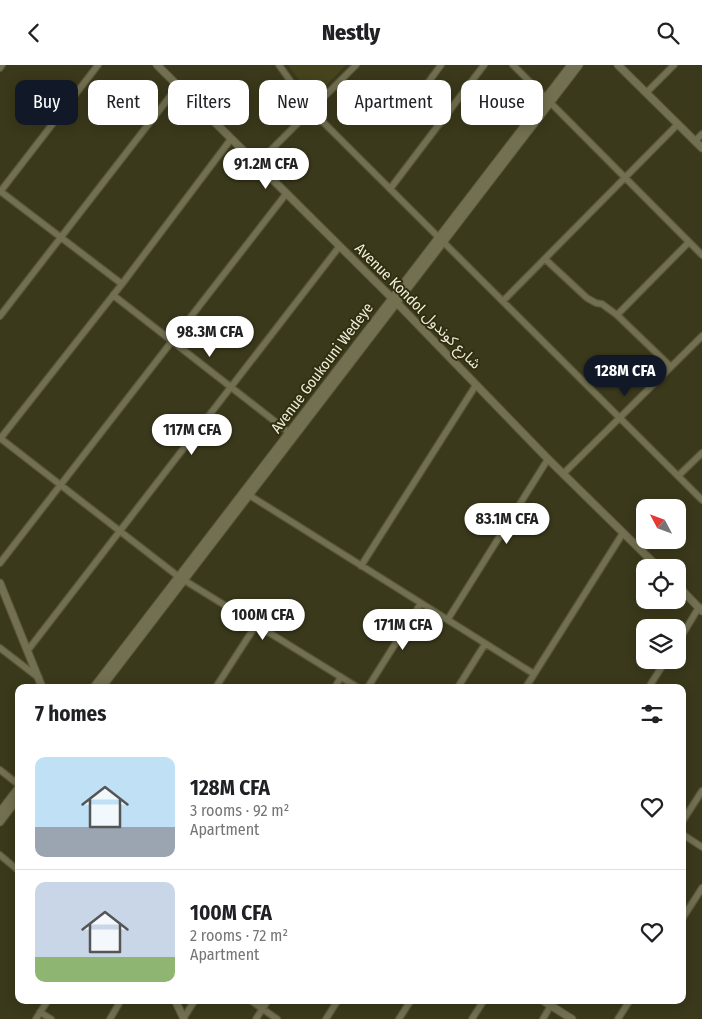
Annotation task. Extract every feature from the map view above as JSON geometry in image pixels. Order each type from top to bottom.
[{"type":"street","points":[[98,65],[0,192],[122,283]]},
{"type":"street","name":"Avenue Kondol شارع كوندول","points":[[157,65],[172,80]]},
{"type":"street","points":[[279,65],[290,80]]},
{"type":"street","points":[[327,94],[356,65]]},
{"type":"street","points":[[430,80],[441,65]]},
{"type":"street","points":[[390,189],[484,65]]},
{"type":"street","points":[[513,65],[702,255]]},
{"type":"street","name":"Avenue Goukouni Wedeye","points":[[104,684],[182,578],[548,100],[572,65]]},
{"type":"street","name":"Avenue Goukouni Wedeye","points":[[548,100],[578,65]]},
{"type":"street","points":[[618,65],[702,148]]},
{"type":"street","points":[[646,93],[674,65]]},
{"type":"street","points":[[0,316],[168,99]]},
{"type":"street","points":[[503,301],[678,124]]},
{"type":"street","name":"Avenue Kondol شارع كوندول","points":[[217,125],[650,559]]},
{"type":"street","points":[[256,165],[296,125]]},
{"type":"street","points":[[326,125],[702,500]]},
{"type":"street","points":[[695,141],[702,134]]},
{"type":"street","points":[[231,139],[113,295],[0,438],[182,578],[352,684]]},
{"type":"street","points":[[0,563],[286,194]]},
{"type":"street","points":[[617,315],[689,242]]},
{"type":"street","points":[[28,650],[339,247]]},
{"type":"street","points":[[545,259],[587,298],[602,304],[617,315],[671,367]]},
{"type":"street","points":[[113,295],[292,435]]},
{"type":"street","points":[[563,474],[702,336]]},
{"type":"street","points":[[361,566],[476,385]]},
{"type":"street","name":"Avenue Goukouni Wedeye","points":[[96,684],[249,495],[292,435]]},
{"type":"street","points":[[678,476],[702,453]]},
{"type":"street","points":[[448,619],[548,459]]},
{"type":"street","points":[[249,495],[534,675]]},
{"type":"street","points":[[528,684],[623,533]]},
{"type":"street","points":[[0,583],[41,684]]},
{"type":"street","points":[[686,594],[700,609],[686,629]]},
{"type":"street","points":[[370,684],[421,603]]},
{"type":"street","points":[[218,684],[256,625]]},
{"type":"street","points":[[460,684],[485,644]]},
{"type":"street","points":[[0,648],[39,678]]},
{"type":"street","points":[[651,684],[660,669]]},
{"type":"street","points":[[336,684],[341,677]]},
{"type":"street","points":[[0,770],[15,783]]},
{"type":"street","points":[[0,812],[15,791]]},
{"type":"street","points":[[686,816],[702,791]]},
{"type":"street","points":[[0,822],[15,802]]},
{"type":"street","points":[[686,837],[702,847]]},
{"type":"street","points":[[0,855],[15,868]]},
{"type":"street","points":[[686,913],[702,888]]},
{"type":"street","points":[[36,1019],[45,1004]]},
{"type":"street","points":[[110,1019],[119,1004]]},
{"type":"street","points":[[177,1004],[183,1019]]},
{"type":"street","points":[[183,1019],[192,1004]]},
{"type":"street","points":[[256,1004],[277,1019]]},
{"type":"street","points":[[256,1019],[266,1004]]},
{"type":"street","points":[[326,1019],[335,1004]]},
{"type":"street","points":[[399,1019],[408,1004]]},
{"type":"street","points":[[472,1019],[481,1004]]},
{"type":"street","points":[[618,1019],[627,1004]]},
{"type":"street","points":[[542,1019],[551,1005],[572,1019]]},
{"type":"street","points":[[40,1012],[50,1019]]},
{"type":"shaded area","points":[[288,65],[346,65],[327,85],[327,80],[299,80]]}]
